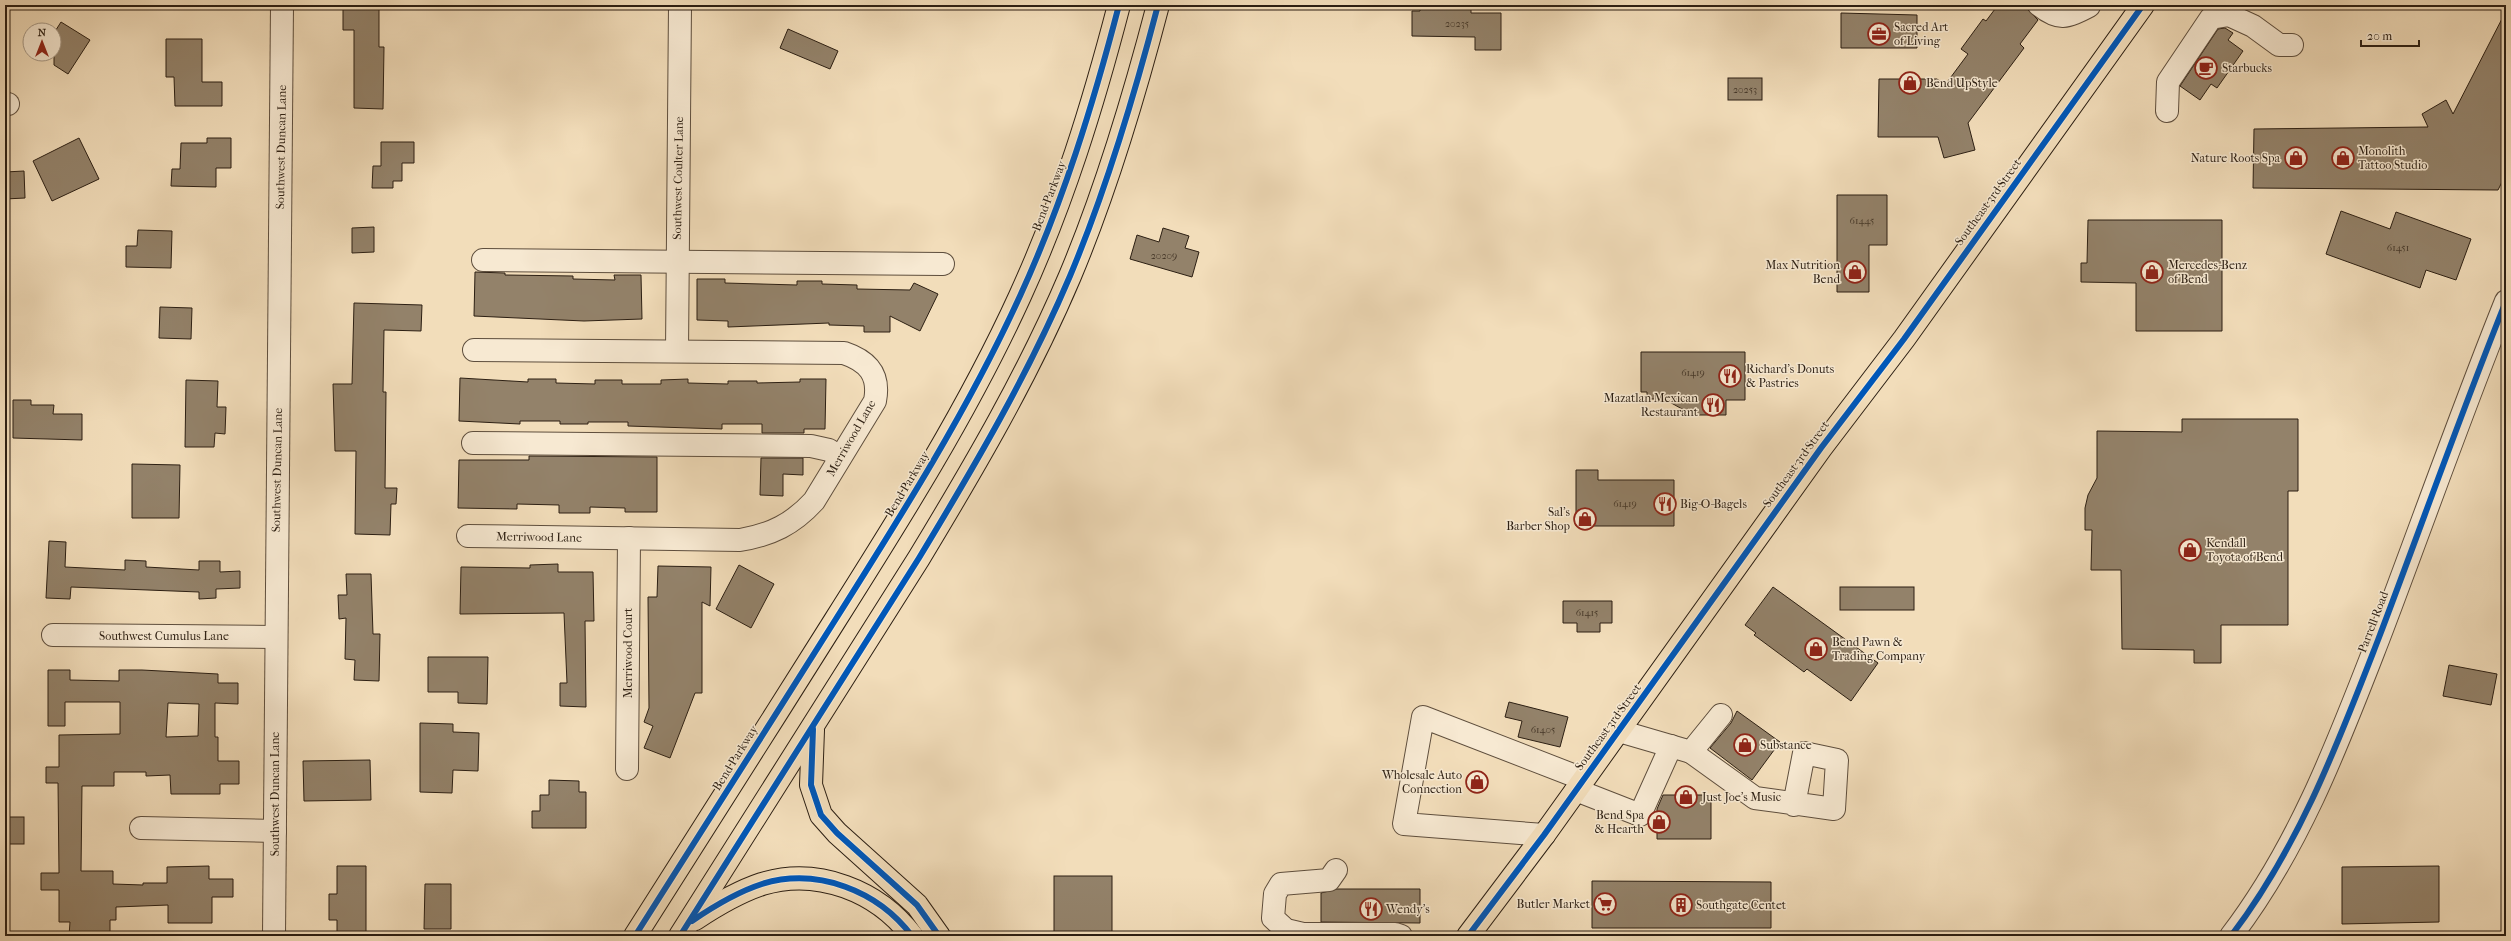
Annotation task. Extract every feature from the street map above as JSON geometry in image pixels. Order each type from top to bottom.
[{"type":"main road","name":"Bend Parkway","points":[[635,936],[901,515],[977,383],[1020,295],[1061,197],[1094,98],[1119,5]]},
{"type":"main road","points":[[685,930],[814,727],[956,498],[1040,342],[1072,271],[1105,185],[1132,102],[1158,5]]},
{"type":"main road","name":"Southeast 3rd Street","points":[[1468,936],[1544,835],[1821,448],[1904,339],[2143,5]]},
{"type":"main road","points":[[814,727],[811,785],[821,815],[836,833],[917,905],[939,936]]},
{"type":"main road","points":[[685,930],[724,901],[752,888],[774,882],[803,879],[831,882],[865,896],[888,911],[912,936]]},
{"type":"street","name":"Southwest Duncan Lane","points":[[274,936],[282,5]]},
{"type":"street","name":"Southwest Coulter Lane","points":[[677,350],[680,5]]},
{"type":"street","points":[[2039,5],[2053,16],[2070,16],[2089,6]]},
{"type":"street","points":[[2167,111],[2168,82],[2211,18],[2229,15],[2254,26],[2279,45],[2292,45]]},
{"type":"street","points":[[483,260],[944,264]]},
{"type":"street","name":"Parrell Road","points":[[2236,934],[2274,874],[2317,792],[2375,647],[2506,301]]},
{"type":"street","name":"Merriwood Lane","points":[[468,536],[740,540],[763,536],[784,527],[802,514],[814,501],[875,401],[877,388],[874,376],[866,365],[856,357],[844,353],[677,350],[474,350]]},
{"type":"street","points":[[473,443],[811,446],[829,450],[840,457]]},
{"type":"street","name":"Merriwood Court","points":[[628,769],[629,538]]},
{"type":"street","name":"Southwest Cumulus Lane","points":[[53,635],[276,637]]},
{"type":"street","points":[[1544,835],[1404,824],[1423,717],[1580,785],[1640,815],[1681,749],[1720,715]]},
{"type":"street","points":[[1619,731],[1681,749],[1755,798],[1794,805],[1834,809],[1837,760],[1804,753],[1794,805]]},
{"type":"street","points":[[141,828],[275,831]]},
{"type":"street","points":[[1336,870],[1329,880],[1281,884],[1275,894],[1273,918],[1286,930],[1303,934],[1395,934],[1401,936]]},
{"type":"building","points":[[343,5],[379,5],[379,47],[384,47],[383,109],[354,108],[354,30],[343,30]]},
{"type":"building","name":"Bend UpStyle","points":[[1998,5],[2027,5],[2028,10],[2038,20],[2020,44],[2024,48],[1968,123],[1975,150],[1944,158],[1938,137],[1878,137],[1879,79],[1937,79],[1945,85],[1968,54],[1961,49],[1983,19],[1986,21]]},
{"type":"building","points":[[1420,6],[1471,7],[1471,13],[1501,13],[1501,50],[1475,50],[1475,37],[1412,36],[1412,11],[1420,11]]},
{"type":"building","points":[[2506,11],[2506,174],[2498,190],[2253,188],[2254,129],[2428,127],[2422,114],[2446,100],[2453,114]]},
{"type":"building","name":"Sacred Art of Living","points":[[1841,13],[1917,15],[1917,48],[1841,48]]},
{"type":"building","points":[[62,23],[90,40],[68,74],[54,65],[54,62],[62,62]]},
{"type":"building","name":"Starbucks","points":[[2225,28],[2233,33],[2228,40],[2243,51],[2217,88],[2211,84],[2200,100],[2180,86],[2218,29]]},
{"type":"building","points":[[788,29],[838,51],[830,69],[780,48]]},
{"type":"building","points":[[166,39],[202,39],[202,82],[222,82],[222,106],[175,106],[174,77],[166,77]]},
{"type":"building","points":[[1728,78],[1762,78],[1762,100],[1728,100]]},
{"type":"building","points":[[79,138],[99,179],[52,201],[33,161]]},
{"type":"building","points":[[207,138],[231,138],[231,168],[216,168],[216,187],[171,186],[172,169],[180,169],[181,143],[207,143]]},
{"type":"building","points":[[381,142],[414,142],[414,163],[402,163],[402,181],[393,181],[393,188],[372,188],[373,166],[381,166]]},
{"type":"building","points":[[24,171],[25,198],[5,199],[5,172]]},
{"type":"building","points":[[1837,195],[1887,195],[1887,245],[1869,245],[1869,292],[1837,292]]},
{"type":"building","points":[[2341,211],[2390,229],[2396,212],[2471,239],[2456,280],[2426,270],[2420,288],[2326,254]]},
{"type":"building","name":"Mercedes-Benz of Bend","points":[[2088,220],[2222,220],[2222,331],[2136,331],[2136,283],[2081,282],[2081,263],[2087,263]]},
{"type":"building","points":[[374,227],[374,252],[352,253],[352,228]]},
{"type":"building","points":[[1163,228],[1189,236],[1185,248],[1199,252],[1192,277],[1130,259],[1137,235],[1159,242]]},
{"type":"building","points":[[138,230],[172,231],[171,268],[126,267],[126,246],[137,246]]},
{"type":"building","points":[[475,272],[505,273],[505,275],[573,276],[573,279],[615,280],[614,275],[641,275],[642,319],[584,321],[474,316]]},
{"type":"building","points":[[697,279],[725,279],[725,283],[797,285],[797,281],[822,281],[822,284],[857,285],[857,289],[910,290],[914,283],[938,294],[920,331],[890,316],[890,332],[864,332],[864,326],[829,325],[829,323],[728,327],[728,321],[697,320]]},
{"type":"building","points":[[354,303],[422,305],[421,331],[384,330],[383,392],[386,392],[385,488],[397,488],[396,504],[391,504],[390,535],[355,534],[356,451],[335,451],[333,384],[352,384]]},
{"type":"building","points":[[160,307],[192,308],[191,339],[159,338]]},
{"type":"building","points":[[1641,352],[1745,352],[1745,400],[1726,400],[1726,415],[1693,415],[1664,399],[1647,399],[1647,392],[1641,392]]},
{"type":"building","points":[[460,378],[528,382],[528,379],[556,379],[556,383],[595,384],[595,380],[622,380],[622,384],[661,384],[661,380],[688,379],[688,383],[728,384],[728,381],[757,381],[757,383],[800,382],[800,379],[826,379],[825,429],[804,429],[804,433],[762,433],[762,424],[722,424],[722,429],[628,426],[628,422],[560,424],[560,421],[520,421],[520,424],[459,421]]},
{"type":"building","points":[[186,380],[218,381],[217,407],[226,407],[225,434],[215,433],[214,447],[185,447]]},
{"type":"building","points":[[13,400],[31,400],[31,405],[54,405],[53,414],[82,414],[82,440],[13,438]]},
{"type":"building","name":"Kendall Toyota of Bend","points":[[2182,419],[2298,419],[2298,491],[2288,491],[2288,625],[2221,625],[2221,663],[2194,663],[2194,650],[2122,649],[2121,570],[2091,570],[2092,530],[2085,530],[2085,508],[2088,495],[2097,478],[2097,431],[2182,432]]},
{"type":"building","points":[[529,456],[657,457],[657,512],[625,512],[625,508],[590,507],[590,513],[559,513],[559,505],[517,504],[517,509],[458,508],[459,460],[529,460]]},
{"type":"building","points":[[761,458],[803,458],[803,475],[783,474],[783,496],[760,495]]},
{"type":"building","points":[[132,464],[180,465],[179,518],[132,518]]},
{"type":"building","points":[[1576,470],[1598,470],[1598,480],[1674,480],[1674,526],[1576,526]]},
{"type":"building","points":[[49,541],[66,542],[65,567],[125,570],[125,560],[146,561],[146,567],[199,570],[199,561],[220,561],[220,572],[240,571],[240,588],[216,589],[216,598],[199,599],[199,592],[71,587],[70,599],[46,598]]},
{"type":"building","points":[[558,564],[558,572],[593,572],[594,621],[585,621],[586,707],[560,706],[560,683],[567,683],[564,613],[460,614],[461,567],[530,568],[530,565]]},
{"type":"building","points":[[739,565],[774,584],[751,628],[716,609]]},
{"type":"building","points":[[658,566],[711,567],[710,606],[702,602],[702,693],[695,693],[670,758],[644,748],[653,726],[644,722],[649,708],[648,597],[657,597]]},
{"type":"building","points":[[346,574],[371,574],[373,634],[380,634],[379,681],[354,680],[355,660],[345,659],[346,618],[339,619],[338,595],[347,595]]},
{"type":"building","name":"Bend Pawn & Trading Company","points":[[1773,587],[1878,663],[1851,701],[1807,669],[1804,672],[1754,635],[1756,633],[1745,625]]},
{"type":"building","points":[[1840,587],[1914,587],[1914,610],[1840,610]]},
{"type":"building","points":[[1563,601],[1612,601],[1612,623],[1600,623],[1600,632],[1577,632],[1577,623],[1563,623]]},
{"type":"building","points":[[428,657],[488,657],[487,704],[458,703],[458,692],[428,692]]},
{"type":"building","points":[[2449,665],[2497,674],[2491,705],[2443,696]]},
{"type":"building","points":[[48,670],[70,670],[70,680],[119,681],[119,670],[142,670],[218,674],[218,683],[238,683],[238,704],[215,703],[215,737],[218,737],[218,761],[239,761],[239,784],[220,784],[220,794],[171,794],[170,775],[146,776],[146,772],[114,772],[114,786],[82,786],[81,871],[113,871],[113,884],[143,885],[143,883],[167,883],[167,867],[209,866],[209,879],[233,879],[233,897],[212,897],[212,923],[168,923],[168,905],[116,907],[116,920],[110,920],[110,936],[69,936],[70,922],[59,922],[59,890],[41,890],[41,873],[59,873],[58,783],[46,783],[46,767],[59,767],[59,735],[120,734],[120,702],[65,702],[65,726],[48,726]],"holes":[[[168,703],[199,704],[198,736],[166,737]]]},
{"type":"building","points":[[1509,702],[1568,717],[1560,747],[1518,737],[1522,721],[1505,717]]},
{"type":"building","name":"Substance","points":[[1737,711],[1780,742],[1752,780],[1710,748],[1731,723]]},
{"type":"building","points":[[420,723],[453,724],[453,732],[479,733],[478,771],[453,770],[452,793],[420,792]]},
{"type":"building","points":[[370,760],[371,800],[304,801],[303,761]]},
{"type":"building","points":[[549,780],[579,781],[579,792],[586,792],[586,828],[532,828],[532,811],[540,811],[540,795],[549,795]]},
{"type":"building","points":[[1663,795],[1711,795],[1711,839],[1657,839],[1657,809]]},
{"type":"building","points":[[5,817],[24,817],[24,844],[5,844]]},
{"type":"building","points":[[337,866],[366,866],[366,936],[337,936],[337,920],[329,920],[329,894],[337,894]]},
{"type":"building","points":[[2439,866],[2439,922],[2342,924],[2342,867]]},
{"type":"building","points":[[1054,876],[1112,876],[1112,936],[1054,936]]},
{"type":"building","name":"Southgate Centet","points":[[1592,881],[1771,882],[1771,928],[1592,928]]},
{"type":"building","points":[[425,884],[451,884],[451,929],[424,929]]},
{"type":"building","name":"Wendy's","points":[[1337,889],[1420,889],[1420,923],[1321,922],[1321,893]]},
{"type":"cycle path","points":[[635,936],[933,462],[1000,338],[1036,261],[1076,153],[1099,79],[1119,5]]},
{"type":"cycle path","points":[[680,936],[919,558],[980,455],[1018,385],[1054,313],[1096,209],[1119,142],[1158,5]]},
{"type":"cycle path","points":[[1468,936],[1544,835],[1821,448],[1904,339],[2143,5]]},
{"type":"cycle path","points":[[2231,936],[2277,867],[2297,830],[2332,755],[2378,640],[2506,301]]},
{"type":"cycle path","points":[[813,729],[811,785],[821,815],[837,833],[917,905],[939,936]]},
{"type":"cycle path","points":[[692,921],[726,900],[753,887],[783,880],[804,879],[825,881],[864,895],[882,906],[898,920],[912,936]]},
{"type":"place","name":"Sacred Art of Living","points":[[1879,34]]},
{"type":"place","name":"Starbucks","points":[[2206,68]]},
{"type":"place","name":"Bend UpStyle","points":[[1910,83]]},
{"type":"place","name":"Nature Roots Spa","points":[[2296,158]]},
{"type":"place","name":"Monolith Tattoo Studio","points":[[2343,158]]},
{"type":"place","name":"Max Nutrition Bend","points":[[1855,272]]},
{"type":"place","name":"Mercedes-Benz of Bend","points":[[2152,272]]},
{"type":"place","name":"Richard’s Donuts & Pastries","points":[[1730,376]]},
{"type":"place","name":"Mazatlan Mexican Restaurant","points":[[1713,405]]},
{"type":"place","name":"Big-O-Bagels","points":[[1665,504]]},
{"type":"place","name":"Sal’s Barber Shop","points":[[1585,519]]},
{"type":"place","name":"Kendall Toyota of Bend","points":[[2190,550]]},
{"type":"place","name":"Bend Pawn & Trading Company","points":[[1816,649]]},
{"type":"place","name":"Substance","points":[[1745,745]]},
{"type":"place","name":"Wholesale Auto Connection","points":[[1477,782]]},
{"type":"place","name":"Just Joe’s Music","points":[[1686,797]]},
{"type":"place","name":"Bend Spa & Hearth","points":[[1659,822]]},
{"type":"place","name":"Butler Market","points":[[1605,904]]},
{"type":"place","name":"Southgate Centet","points":[[1681,905]]},
{"type":"place","name":"Wendy's","points":[[1371,909]]}]
